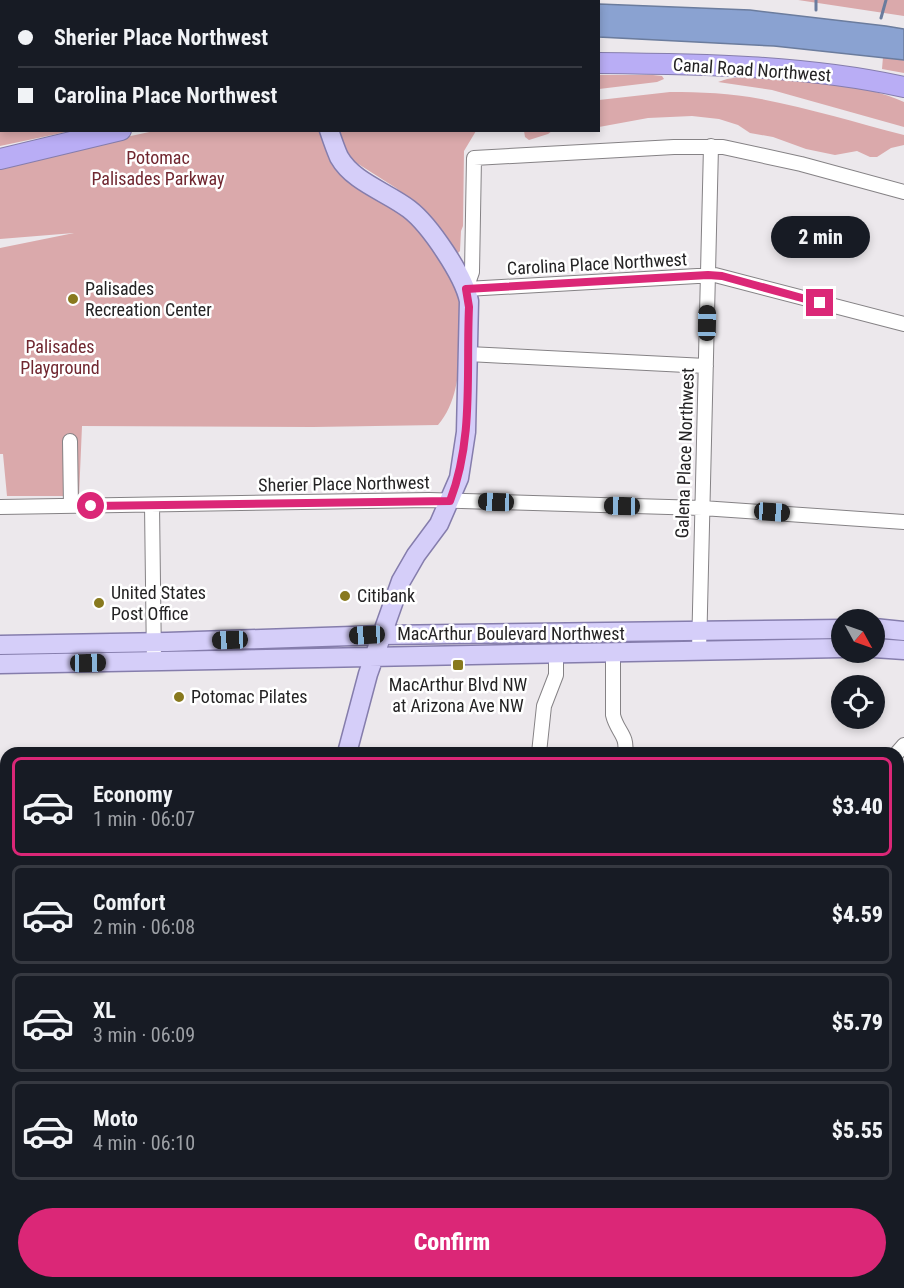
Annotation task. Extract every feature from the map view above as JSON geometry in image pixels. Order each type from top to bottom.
[{"type":"highway","name":"Canal Road Northwest","points":[[600,63],[750,67],[849,77],[904,87]]},
{"type":"highway","points":[[0,159],[113,132]]},
{"type":"main road","points":[[330,132],[336,150],[346,166],[421,220],[454,268],[466,289],[469,301],[465,450],[459,478],[437,527],[404,576],[355,716],[348,747]]},
{"type":"main road","name":"MacArthur Boulevard Northwest","points":[[0,645],[154,643],[382,635],[831,629]]},
{"type":"main road","points":[[885,629],[904,631]]},
{"type":"main road","name":"MacArthur Boulevard Northwest","points":[[0,664],[831,648]]},
{"type":"main road","points":[[885,649],[904,650]]},
{"type":"street","points":[[466,289],[472,272],[474,158],[711,146],[774,157],[904,192]]},
{"type":"street","name":"Galena Place Northwest","points":[[699,652],[711,146]]},
{"type":"street","name":"Carolina Place Northwest","points":[[466,289],[722,276],[904,324]]},
{"type":"street","points":[[468,354],[706,366]]},
{"type":"street","points":[[70,441],[70,506]]},
{"type":"street","name":"Sherier Place Northwest","points":[[0,507],[450,501],[702,508],[904,522]]},
{"type":"street","points":[[152,505],[154,662]]},
{"type":"street","points":[[540,747],[544,706],[556,675],[555,654]]},
{"type":"street","name":"MacArthur Boulevard Northwest","points":[[613,654],[613,715],[614,722],[627,743],[626,747]]},
{"type":"green space","points":[[798,0],[904,0],[904,16]]},
{"type":"green space","points":[[883,57],[904,60],[904,73],[882,69]]},
{"type":"green space","points":[[600,75],[662,76],[664,79],[657,82],[600,89]]},
{"type":"green space","points":[[746,76],[827,83],[886,95],[904,102],[904,127],[772,90],[718,82]]},
{"type":"green space","points":[[670,92],[750,97],[815,111],[904,135],[904,145],[891,148],[877,157],[870,157],[857,151],[835,155],[806,149],[773,137],[750,133],[738,125],[719,119],[692,116],[648,118],[600,127],[600,100]]},
{"type":"green space","points":[[0,132],[66,132],[0,146]]},
{"type":"green space","points":[[149,132],[320,132],[328,157],[338,173],[354,186],[402,215],[429,244],[453,284],[461,307],[460,358],[453,399],[444,417],[438,425],[82,426],[79,496],[7,496],[3,454],[0,454],[0,248],[74,233],[0,239],[0,164]]},
{"type":"green space","points":[[338,132],[475,132],[464,151],[463,226],[460,251],[456,255],[426,211],[396,188],[352,160],[346,153]]},
{"type":"green space","points":[[524,132],[551,132],[529,140],[525,137]]},
{"type":"water","points":[[600,4],[750,10],[904,29],[904,60],[774,46],[600,37]]},
{"type":"waterway","points":[[816,0],[816,10]]},
{"type":"waterway","points":[[881,18],[886,0]]},
{"type":"place","name":"Palisades Recreation Center","points":[[73,299]]},
{"type":"place","name":"Citibank","points":[[345,596]]},
{"type":"place","name":"United States Post Office","points":[[99,603]]},
{"type":"place","name":"MacArthur Blvd NW at Arizona Ave NW","points":[[458,665]]},
{"type":"place","name":"Potomac Pilates","points":[[179,697]]},
{"type":"route","points":[[91,506],[450,501],[459,478],[466,441],[469,307],[466,289],[708,275],[722,276],[820,303]]},
{"type":"park label","name":"Potomac Palisades Parkway","points":[[158,168]]},
{"type":"park label","name":"Palisades Playground","points":[[60,357]]}]
